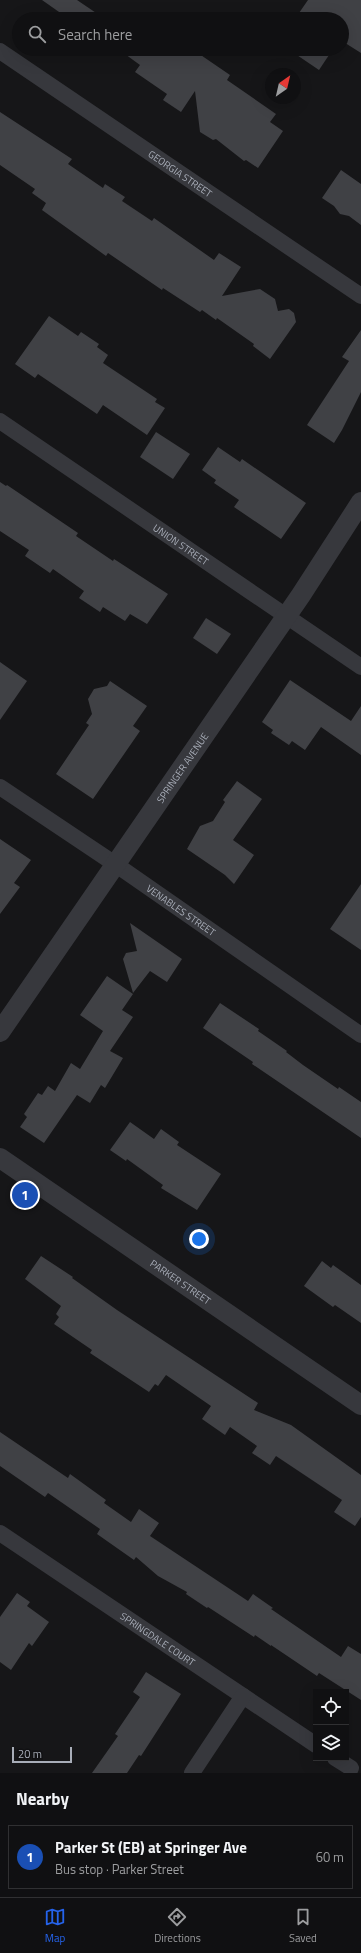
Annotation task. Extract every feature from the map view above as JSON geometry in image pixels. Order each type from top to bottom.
[{"type":"street","name":"GEORGIA STREET","points":[[0,50],[361,296]]},
{"type":"street","name":"UNION STREET","points":[[0,421],[361,667]]},
{"type":"street","name":"SPRINGER AVENUE","points":[[0,1032],[286,616],[361,502]]},
{"type":"street","name":"VENABLES STREET","points":[[0,787],[115,864],[361,1035]]},
{"type":"street","name":"PARKER STREET","points":[[0,1158],[361,1405]]},
{"type":"street","name":"SPRINGDALE COURT","points":[[0,1533],[313,1743]]},
{"type":"street","points":[[192,1773],[243,1696]]},
{"type":"street","points":[[340,1761],[351,1768]]},
{"type":"building","points":[[42,0],[77,0],[95,12],[59,12]]},
{"type":"building","points":[[308,0],[361,0],[361,53],[349,45],[349,12],[300,12]]},
{"type":"building","points":[[128,56],[202,56],[230,75],[227,80],[276,114],[270,122],[283,131],[258,168],[246,160],[244,161],[216,139],[213,140],[200,132],[195,91],[181,112],[163,100],[167,94],[135,72],[140,65]]},
{"type":"building","points":[[298,56],[328,56],[319,70]]},
{"type":"building","points":[[0,112],[72,159],[68,164],[103,188],[105,184],[125,197],[122,201],[152,221],[154,218],[214,260],[219,253],[241,267],[222,296],[260,289],[275,299],[278,311],[289,309],[294,313],[296,322],[270,359],[253,346],[254,344],[217,318],[216,320],[202,310],[200,312],[163,288],[162,290],[108,253],[106,256],[42,210],[46,203],[32,193],[35,189],[0,165]]},
{"type":"building","points":[[341,170],[361,184],[361,225],[349,216],[340,214],[334,206],[322,198]]},
{"type":"building","points":[[49,316],[78,336],[81,332],[99,344],[97,347],[108,355],[103,363],[157,399],[155,402],[165,408],[147,435],[103,405],[97,414],[38,374],[35,378],[15,364]]},
{"type":"building","points":[[361,330],[361,392],[334,443],[307,425],[349,361],[342,357]]},
{"type":"building","points":[[156,432],[190,454],[173,479],[140,457]]},
{"type":"building","points":[[218,447],[240,462],[242,459],[306,503],[281,539],[234,507],[239,500],[214,483],[216,480],[202,470]]},
{"type":"building","points":[[0,482],[6,486],[7,485],[78,533],[76,536],[113,561],[114,559],[168,594],[147,624],[130,614],[125,621],[103,607],[100,612],[79,598],[84,591],[53,569],[50,573],[25,556],[29,550],[0,531]]},
{"type":"building","points":[[206,618],[231,634],[217,654],[193,638]]},
{"type":"building","points":[[0,662],[27,681],[0,720]]},
{"type":"building","points":[[290,680],[351,721],[361,706],[361,755],[321,727],[305,750],[292,741],[289,745],[271,733],[273,730],[262,722]]},
{"type":"building","points":[[110,681],[147,706],[133,726],[140,731],[93,799],[56,774],[89,725],[86,723],[92,714],[88,699],[94,689],[107,686]]},
{"type":"building","points":[[237,781],[262,799],[233,840],[254,855],[234,884],[225,875],[187,849],[200,826],[213,821],[225,802],[223,800]]},
{"type":"building","points":[[0,839],[31,860],[14,883],[20,887],[0,914]]},
{"type":"building","points":[[361,884],[361,950],[330,929]]},
{"type":"building","points":[[130,923],[182,959],[167,982],[150,971],[133,993],[123,959],[126,953],[137,951]]},
{"type":"building","points":[[107,976],[133,994],[122,1010],[133,1017],[110,1051],[123,1058],[105,1088],[101,1085],[90,1103],[77,1095],[44,1143],[20,1127],[27,1117],[24,1114],[38,1093],[42,1095],[48,1086],[55,1091],[71,1063],[80,1069],[103,1031],[80,1015]]},
{"type":"building","points":[[220,1003],[259,1029],[258,1031],[287,1051],[286,1052],[303,1065],[338,1089],[339,1087],[361,1102],[361,1138],[252,1064],[253,1062],[203,1028]]},
{"type":"building","points":[[130,1122],[154,1139],[161,1129],[179,1142],[177,1145],[221,1174],[197,1210],[161,1188],[163,1185],[127,1159],[126,1161],[110,1150]]},
{"type":"building","points":[[41,1256],[73,1277],[72,1278],[117,1310],[258,1403],[254,1410],[291,1425],[361,1475],[361,1517],[355,1526],[334,1512],[342,1500],[276,1456],[270,1465],[252,1453],[257,1446],[230,1427],[225,1435],[202,1419],[211,1406],[166,1375],[158,1386],[155,1384],[149,1392],[90,1353],[92,1350],[54,1324],[59,1317],[56,1314],[61,1306],[25,1279]]},
{"type":"building","points":[[322,1261],[331,1268],[333,1265],[361,1285],[361,1323],[335,1305],[333,1307],[304,1286]]},
{"type":"building","points":[[0,1432],[68,1478],[70,1474],[106,1500],[104,1503],[131,1522],[139,1509],[159,1523],[150,1536],[248,1601],[253,1594],[273,1608],[271,1609],[341,1657],[348,1646],[361,1654],[361,1700],[349,1692],[349,1689],[344,1689],[319,1673],[317,1676],[255,1635],[254,1637],[208,1607],[207,1608],[186,1594],[187,1592],[158,1576],[136,1557],[134,1560],[97,1534],[100,1529],[48,1493],[45,1497],[0,1466]]},
{"type":"building","points":[[17,1593],[30,1602],[27,1606],[49,1622],[32,1646],[29,1643],[11,1670],[0,1662],[0,1617]]},
{"type":"building","points":[[146,1672],[181,1694],[141,1756],[139,1755],[127,1773],[92,1773],[118,1736],[115,1734],[140,1697],[133,1692]]},
{"type":"place","name":"Parker St (EB) at Springer Ave","points":[[25,1195]]}]
